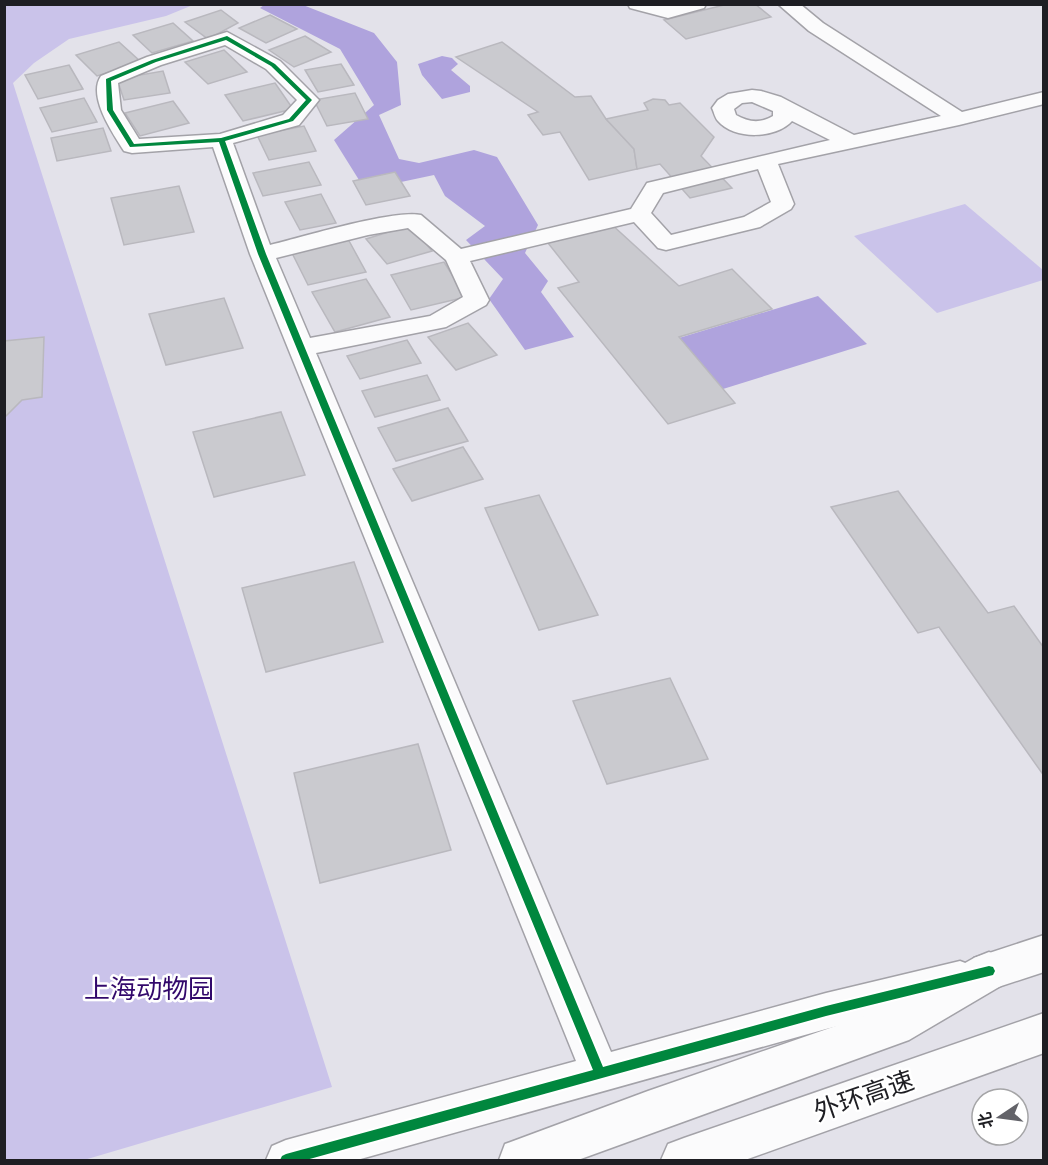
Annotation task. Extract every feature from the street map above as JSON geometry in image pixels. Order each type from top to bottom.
[{"type":"main road","points":[[522,1161],[648,1112],[894,1026],[989,971],[1044,953]]},
{"type":"main road","name":"外环高速","points":[[684,1161],[1044,1033]]},
{"type":"street","points":[[637,4],[668,12],[697,4]]},
{"type":"street","points":[[787,4],[816,27],[959,119]]},
{"type":"street","points":[[227,39],[273,65],[309,100],[291,120],[221,140],[132,146],[110,110],[108,80],[154,61],[227,39]]},
{"type":"street","points":[[456,257],[639,214],[655,188],[766,160],[959,119],[1044,98]]},
{"type":"street","points":[[784,109],[852,141]]},
{"type":"street","points":[[221,140],[262,254],[600,1073]]},
{"type":"street","points":[[639,214],[666,243],[752,222],[783,204],[766,160]]},
{"type":"street","points":[[262,254],[369,228],[413,220],[456,257],[477,300],[437,322],[301,348]]},
{"type":"street","points":[[286,1161],[826,1011],[989,971]]},
{"type":"green space","name":"上海动物园","points":[[5,5],[193,5],[166,16],[69,39],[34,63],[13,83],[332,1087],[84,1160],[5,1160]]},
{"type":"green space","points":[[965,204],[1043,270],[1043,280],[937,313],[854,236]]},
{"type":"shaded area","points":[[264,5],[303,5],[374,33],[397,62],[401,105],[379,115],[399,159],[419,163],[474,150],[497,157],[538,225],[525,253],[548,281],[541,292],[574,337],[525,350],[489,299],[503,279],[466,240],[485,226],[445,196],[434,175],[401,182],[359,180],[334,140],[374,105],[340,49],[260,8]]},
{"type":"shaded area","points":[[442,56],[452,58],[458,64],[451,70],[470,86],[470,92],[442,99],[422,75],[418,64]]},
{"type":"shaded area","points":[[818,296],[867,344],[723,389],[679,338]]},
{"type":"building","points":[[728,4],[755,4],[771,17],[686,39],[664,20]]},
{"type":"building","points":[[221,10],[238,23],[208,39],[185,22]]},
{"type":"building","points":[[270,15],[297,29],[266,43],[239,28]]},
{"type":"building","points":[[173,23],[193,41],[152,53],[133,35]]},
{"type":"building","points":[[305,36],[331,52],[294,67],[269,50]]},
{"type":"building","points":[[119,42],[141,62],[97,76],[76,55]]},
{"type":"building","points":[[502,42],[575,97],[591,96],[606,119],[634,149],[637,169],[589,180],[560,132],[543,135],[528,115],[538,112],[456,57]]},
{"type":"building","points":[[224,50],[247,72],[208,84],[185,62]]},
{"type":"building","points":[[341,64],[354,85],[318,92],[305,70]]},
{"type":"building","points":[[69,65],[83,89],[38,99],[25,75]]},
{"type":"building","points":[[163,71],[170,93],[124,100],[117,79]]},
{"type":"building","points":[[275,83],[293,109],[243,121],[225,95]]},
{"type":"building","points":[[355,93],[368,119],[327,126],[314,100]]},
{"type":"building","points":[[84,98],[97,122],[52,132],[40,108]]},
{"type":"building","points":[[653,99],[665,100],[669,105],[680,103],[714,137],[701,156],[732,188],[690,198],[660,164],[637,169],[634,149],[606,119],[648,110],[644,103]]},
{"type":"building","points":[[173,101],[189,123],[140,136],[125,113]]},
{"type":"building","points":[[304,126],[316,151],[269,160],[257,135]]},
{"type":"building","points":[[103,128],[111,151],[57,161],[51,138]]},
{"type":"building","points":[[309,162],[321,185],[263,196],[253,173]]},
{"type":"building","points":[[395,172],[410,196],[366,205],[353,181]]},
{"type":"building","points":[[179,186],[194,232],[124,245],[111,198]]},
{"type":"building","points":[[321,194],[336,223],[300,230],[285,202]]},
{"type":"building","points":[[610,223],[679,286],[732,269],[772,309],[679,337],[735,403],[668,424],[558,288],[579,282],[544,238]]},
{"type":"building","points":[[411,225],[432,251],[387,264],[366,239]]},
{"type":"building","points":[[348,239],[366,272],[308,285],[291,251]]},
{"type":"building","points":[[444,262],[466,297],[411,310],[391,275]]},
{"type":"building","points":[[366,279],[390,317],[335,332],[312,292]]},
{"type":"building","points":[[224,298],[243,348],[166,365],[149,314]]},
{"type":"building","points":[[468,323],[497,355],[456,370],[428,337]]},
{"type":"building","points":[[44,337],[42,397],[22,400],[4,418],[4,341]]},
{"type":"building","points":[[407,340],[421,363],[360,379],[347,356]]},
{"type":"building","points":[[427,375],[440,400],[375,417],[362,391]]},
{"type":"building","points":[[448,408],[468,441],[396,461],[378,428]]},
{"type":"building","points":[[281,412],[305,475],[214,497],[193,432]]},
{"type":"building","points":[[463,447],[483,479],[412,501],[393,469]]},
{"type":"building","points":[[898,491],[988,613],[1014,606],[1044,648],[1044,776],[939,627],[918,633],[831,507]]},
{"type":"building","points":[[539,495],[598,615],[539,630],[485,508]]},
{"type":"building","points":[[354,562],[383,642],[266,672],[242,588]]},
{"type":"building","points":[[670,678],[708,759],[607,784],[573,701]]},
{"type":"building","points":[[418,744],[451,850],[320,883],[294,773]]},
{"type":"cycle path","points":[[221,140],[291,120],[309,100],[273,65],[227,38],[154,61],[108,80],[110,110],[132,146],[221,140],[262,254],[600,1073]]},
{"type":"cycle path","points":[[286,1160],[826,1011],[989,971]]}]
